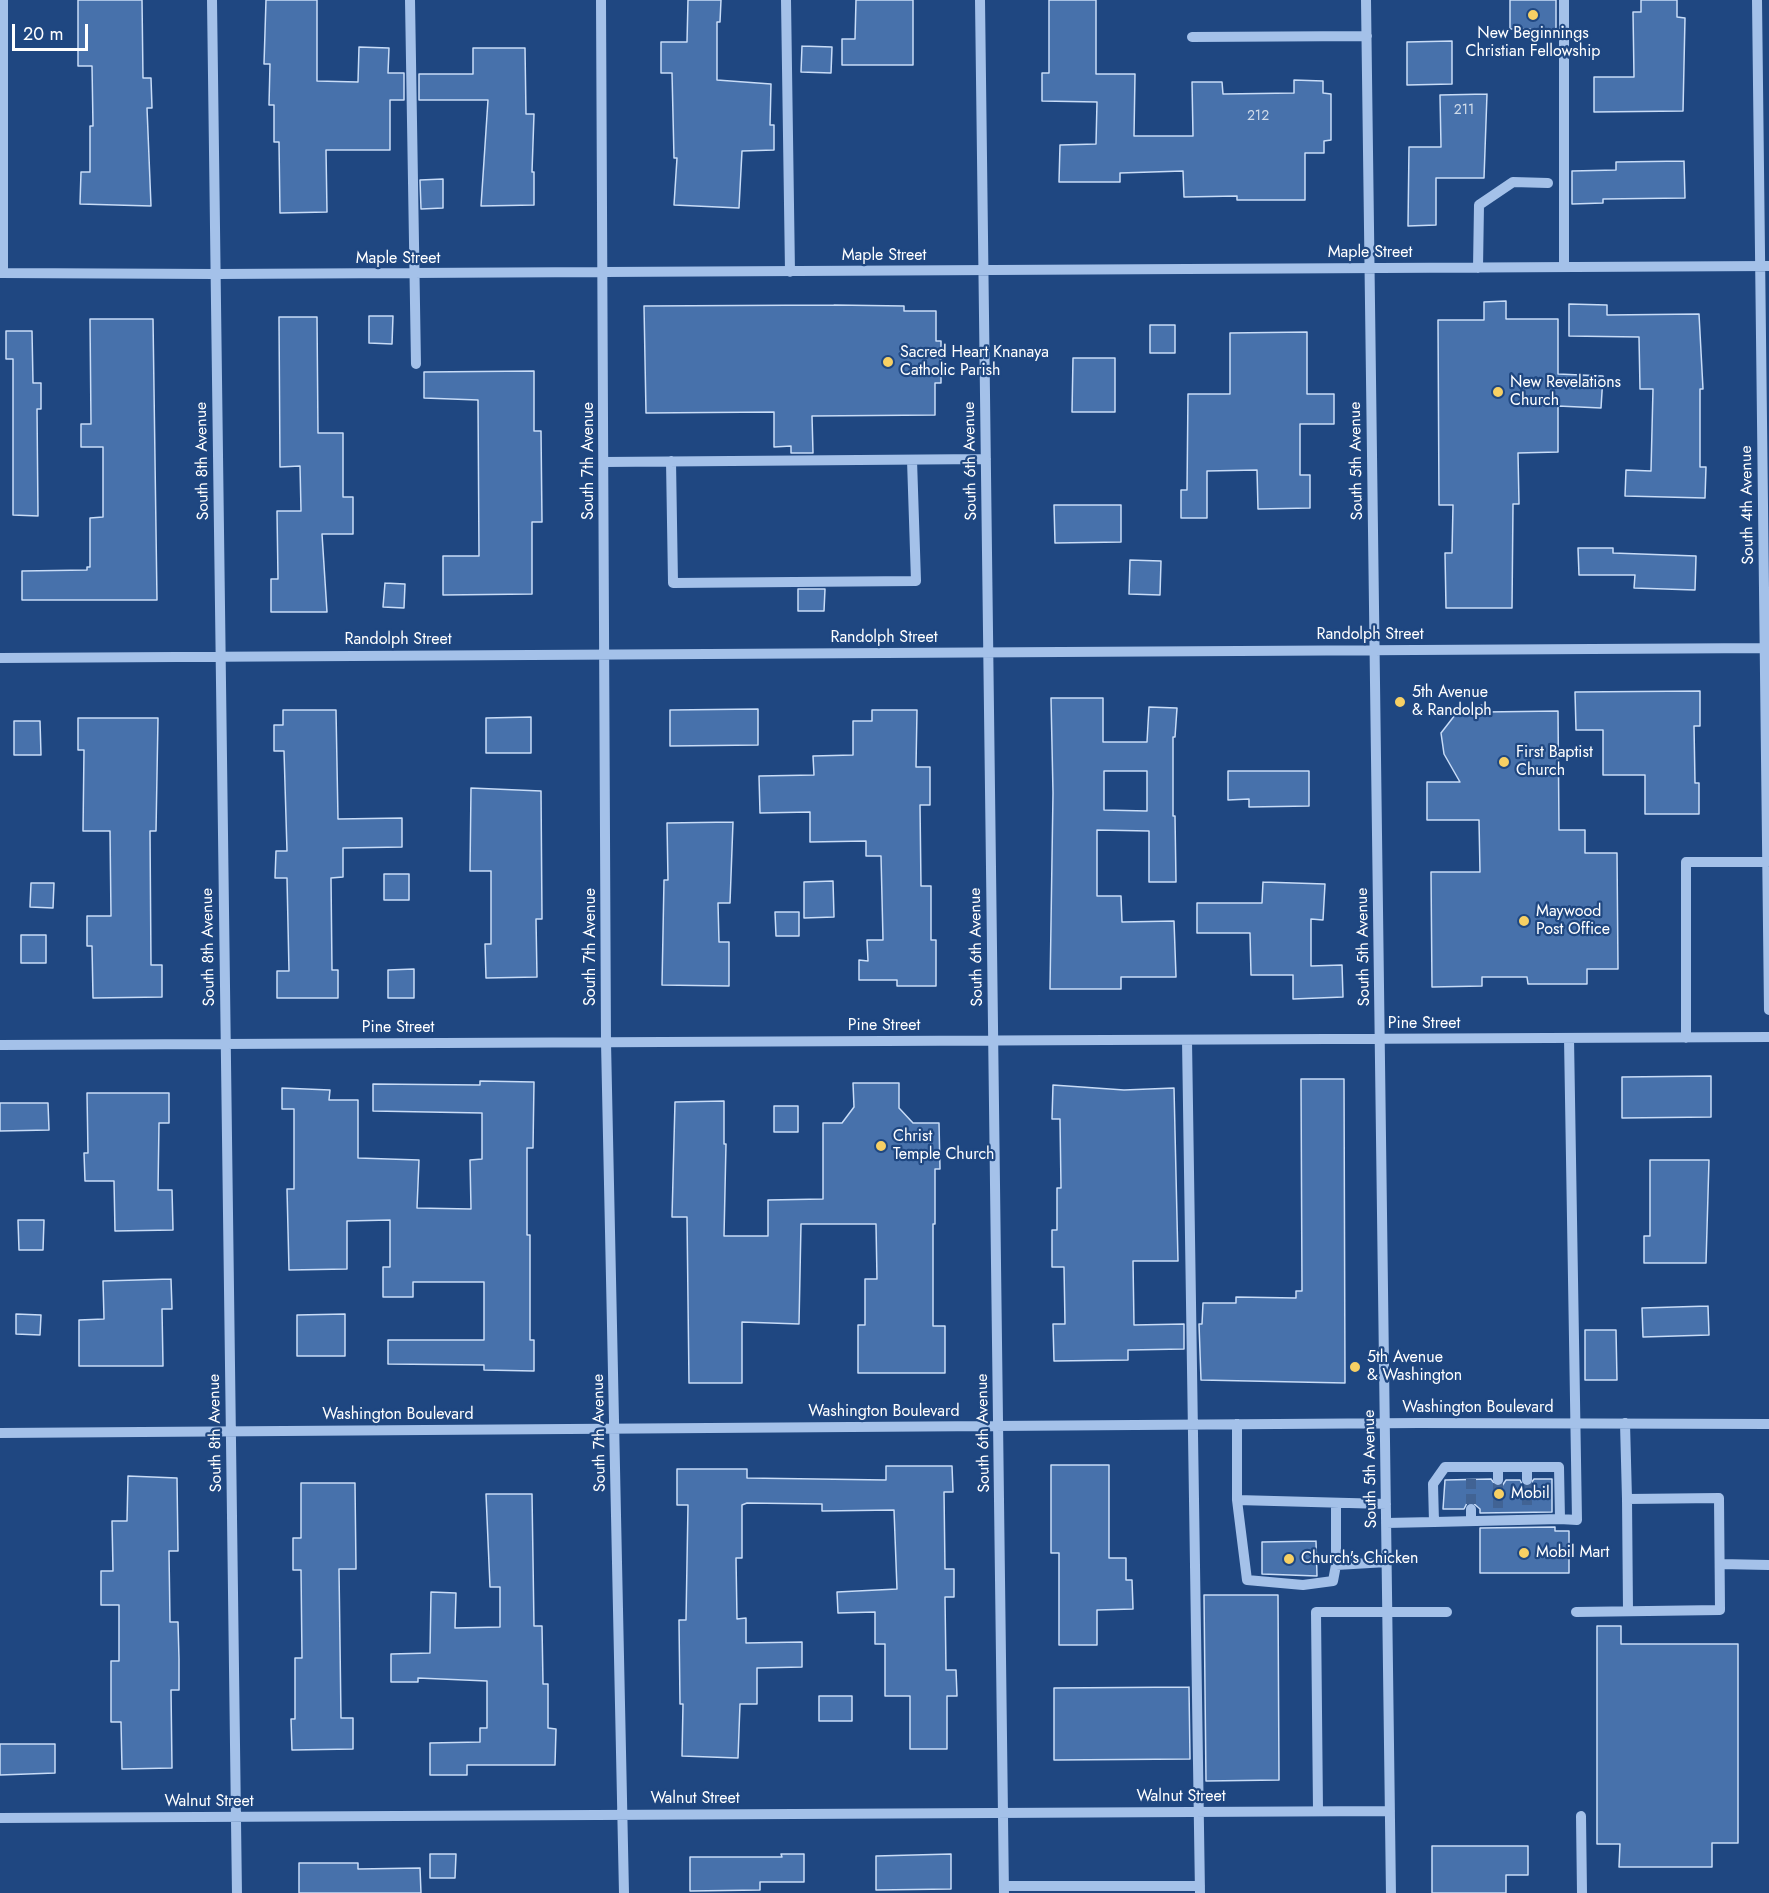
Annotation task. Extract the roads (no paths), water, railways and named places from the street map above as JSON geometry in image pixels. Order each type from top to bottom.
[{"type":"street","points":[[2,273],[3,0]]},
{"type":"street","name":"South 8th Avenue","points":[[212,0],[237,1893]]},
{"type":"street","points":[[410,0],[416,364]]},
{"type":"street","name":"South 7th Avenue","points":[[601,0],[606,1042],[624,1893]]},
{"type":"street","points":[[786,0],[790,272]]},
{"type":"street","name":"South 6th Avenue","points":[[980,0],[1000,1426],[1004,1890]]},
{"type":"street","name":"South 5th Avenue","points":[[1366,0],[1391,1893]]},
{"type":"street","points":[[1564,0],[1564,267]]},
{"type":"street","name":"South 4th Avenue","points":[[1757,0],[1765,266],[1769,1010]]},
{"type":"street","points":[[1192,36],[1367,36]]},
{"type":"street","points":[[1478,268],[1479,205],[1513,182],[1548,183]]},
{"type":"street","name":"Maple Street","points":[[2,273],[603,273],[1765,266]]},
{"type":"street","points":[[604,462],[986,459]]},
{"type":"street","points":[[671,461],[673,583],[685,583],[916,581],[912,460]]},
{"type":"street","name":"Randolph Street","points":[[0,658],[1767,648]]},
{"type":"street","points":[[1686,1038],[1686,862],[1767,862]]},
{"type":"street","name":"Pine Street","points":[[0,1044],[1769,1037]]},
{"type":"street","points":[[1386,1523],[1498,1521],[1527,1514],[1577,1520],[1569,1038]]},
{"type":"street","points":[[1004,1890],[1200,1890],[1187,1040]]},
{"type":"street","name":"Washington Boulevard","points":[[0,1433],[1385,1423],[1769,1424]]},
{"type":"street","points":[[1625,1423],[1628,1611]]},
{"type":"street","points":[[1237,1424],[1237,1500],[1247,1580],[1303,1585],[1333,1581],[1336,1565],[1336,1503]]},
{"type":"street","points":[[1434,1522],[1433,1484],[1445,1467],[1558,1467],[1577,1460]]},
{"type":"street","points":[[1470,1467],[1471,1479]]},
{"type":"street","points":[[1498,1467],[1498,1479]]},
{"type":"street","points":[[1527,1467],[1527,1480]]},
{"type":"street","points":[[1558,1467],[1560,1519]]},
{"type":"street","points":[[1576,1612],[1720,1610],[1719,1498],[1627,1499]]},
{"type":"street","points":[[1237,1500],[1386,1504]]},
{"type":"street","points":[[1497,1508],[1498,1521]]},
{"type":"street","points":[[1471,1509],[1471,1521]]},
{"type":"street","points":[[1336,1565],[1387,1562]]},
{"type":"street","points":[[1720,1564],[1769,1565]]},
{"type":"street","points":[[1318,1811],[1316,1612],[1446,1612]]},
{"type":"street","name":"Walnut Street","points":[[0,1818],[1390,1811]]},
{"type":"street","points":[[1581,1816],[1582,1893]]},
{"type":"tunnel","points":[[1471,1479],[1471,1509]]},
{"type":"tunnel","points":[[1498,1480],[1498,1508]]},
{"type":"tunnel","points":[[1527,1480],[1527,1508]]},
{"type":"place","name":"New Beginnings Christian Fellowship","points":[[1533,15]]},
{"type":"place","name":"Sacred Heart Knanaya Catholic Parish","points":[[888,362]]},
{"type":"place","name":"New Revelations Church","points":[[1498,392]]},
{"type":"place","name":"5th Avenue & Randolph","points":[[1400,702]]},
{"type":"place","name":"First Baptist Church","points":[[1504,762]]},
{"type":"place","name":"Maywood Post Office","points":[[1524,921]]},
{"type":"place","name":"Christ Temple Church","points":[[881,1146]]},
{"type":"place","name":"5th Avenue & Washington","points":[[1355,1367]]},
{"type":"place","name":"Mobil","points":[[1499,1494]]},
{"type":"place","name":"Mobil Mart","points":[[1524,1553]]},
{"type":"place","name":"Church's Chicken","points":[[1289,1559]]}]
